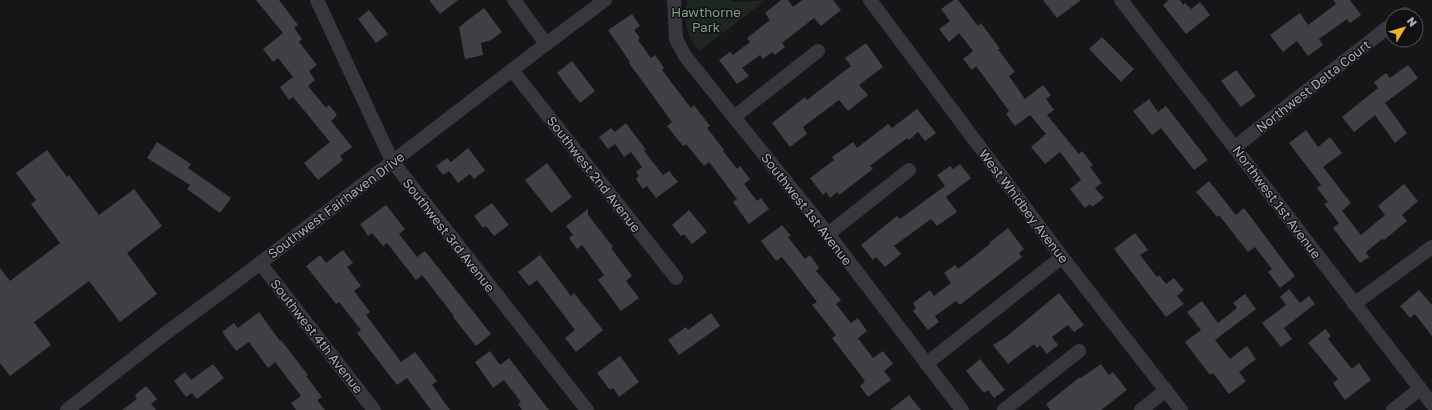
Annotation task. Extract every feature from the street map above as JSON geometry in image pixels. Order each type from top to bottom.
[{"type":"street","name":"Southwest 3rd Avenue","points":[[317,0],[392,161],[587,410]]},
{"type":"street","points":[[514,0],[546,44]]},
{"type":"street","name":"Southwest Fairhaven Drive","points":[[67,410],[392,161],[606,0]]},
{"type":"street","name":"Southwest 1st Avenue","points":[[674,0],[676,39],[685,56],[828,234],[962,410]]},
{"type":"street","name":"West Whidbey Avenue","points":[[870,0],[1062,257],[1181,410]]},
{"type":"street","name":"Northwest 1st Avenue","points":[[1121,0],[1432,404]]},
{"type":"street","name":"Northwest Delta Court","points":[[1235,147],[1384,30]]},
{"type":"street","points":[[734,117],[818,51]]},
{"type":"street","name":"Southwest 2nd Avenue","points":[[512,70],[676,278]]},
{"type":"street","points":[[828,234],[909,170]]},
{"type":"street","points":[[1354,304],[1432,247]]},
{"type":"street","points":[[926,364],[1062,257]]},
{"type":"street","name":"Southwest 4th Avenue","points":[[260,263],[374,410]]},
{"type":"street","points":[[1004,410],[1079,351]]},
{"type":"street","points":[[1393,410],[1420,389]]},
{"type":"street","points":[[1141,410],[1166,390]]},
{"type":"green space","name":"Hawthorne Park","points":[[687,0],[730,0],[735,2],[766,0],[699,51],[688,33],[686,21]]},
{"type":"building","points":[[256,0],[279,0],[298,25],[294,28],[302,39],[299,42],[317,65],[309,71],[315,80],[308,86],[326,108],[329,105],[337,115],[331,121],[352,147],[340,156],[343,160],[318,180],[304,163],[330,142],[293,97],[289,100],[280,87],[293,77],[278,58],[273,62],[263,49],[283,33]]},
{"type":"building","points":[[429,0],[458,0],[440,14]]},
{"type":"building","points":[[781,0],[788,0],[793,7],[802,0],[833,0],[841,10],[821,26],[814,18],[782,43],[785,47],[775,55],[772,52],[763,59],[760,55],[742,68],[749,76],[737,84],[719,60],[730,52],[733,55],[750,42],[747,38],[770,20],[765,13]]},
{"type":"building","points":[[954,0],[958,0],[978,26],[981,23],[1000,49],[998,49],[1015,72],[1009,76],[1025,99],[1043,85],[1051,95],[1046,99],[1054,110],[1047,115],[1079,154],[1082,151],[1093,165],[1090,167],[1102,183],[1095,188],[1104,198],[1092,207],[1090,204],[1085,208],[1070,189],[1081,180],[1060,152],[1045,164],[1031,147],[1046,134],[1030,115],[1015,126],[1006,114],[1009,111],[976,66],[972,70],[963,59],[973,51],[959,33],[949,42],[939,29],[950,21],[941,9]]},
{"type":"building","points":[[1043,0],[1081,0],[1057,18]]},
{"type":"building","points":[[1169,0],[1180,0],[1183,5],[1185,3],[1191,9],[1200,2],[1210,15],[1186,34],[1163,5]]},
{"type":"building","points":[[1333,0],[1350,0],[1361,15],[1350,23],[1347,19],[1319,39],[1323,45],[1308,56],[1297,41],[1283,52],[1270,35],[1300,13],[1308,25],[1336,4]]},
{"type":"building","points":[[484,8],[502,32],[491,40],[481,43],[483,55],[465,59],[459,27]]},
{"type":"building","points":[[369,10],[388,34],[376,43],[358,19]]},
{"type":"building","points":[[632,14],[640,26],[634,30],[640,38],[638,40],[651,58],[655,55],[664,68],[662,70],[691,108],[694,105],[710,126],[707,128],[737,169],[740,166],[750,179],[744,184],[757,201],[761,198],[769,209],[749,224],[733,202],[737,199],[709,162],[704,166],[686,144],[683,146],[667,126],[672,122],[629,63],[630,62],[608,30]]},
{"type":"building","points":[[1102,37],[1134,69],[1121,82],[1089,49]]},
{"type":"building","points":[[866,43],[883,67],[859,85],[868,95],[848,111],[839,100],[803,127],[807,134],[790,147],[772,123],[805,97],[807,100],[851,66],[845,58]]},
{"type":"building","points":[[572,61],[595,91],[580,103],[557,73]]},
{"type":"building","points":[[1408,65],[1418,78],[1385,103],[1407,133],[1395,143],[1375,115],[1354,132],[1342,117],[1378,88],[1374,82],[1386,73],[1390,78]]},
{"type":"building","points":[[1236,70],[1256,96],[1241,107],[1221,81]]},
{"type":"building","points":[[1149,99],[1158,112],[1166,106],[1208,160],[1194,170],[1161,128],[1152,135],[1133,111]]},
{"type":"building","points":[[917,109],[936,133],[925,141],[918,132],[909,140],[907,138],[870,166],[873,169],[839,195],[837,192],[830,198],[826,192],[823,195],[810,178],[834,160],[832,157],[853,142],[857,148],[888,124],[892,128]]},
{"type":"building","points":[[626,123],[646,150],[644,151],[663,175],[669,171],[678,182],[656,198],[647,186],[643,189],[636,179],[639,176],[636,172],[642,167],[631,152],[624,157],[615,144],[608,149],[599,137],[611,128],[615,132]]},
{"type":"building","points":[[1306,130],[1318,147],[1330,137],[1342,153],[1323,167],[1351,203],[1342,211],[1361,235],[1385,215],[1378,206],[1404,184],[1418,201],[1402,215],[1407,221],[1384,240],[1382,239],[1366,252],[1369,257],[1360,263],[1333,228],[1339,223],[1324,204],[1328,202],[1317,188],[1321,185],[1289,143]]},
{"type":"building","points":[[157,142],[191,164],[188,168],[231,198],[220,213],[187,189],[190,185],[147,158]]},
{"type":"building","points":[[468,148],[485,170],[474,179],[470,174],[458,183],[449,171],[443,175],[436,166],[447,158],[451,162]]},
{"type":"building","points":[[47,150],[67,177],[69,175],[99,215],[134,189],[162,226],[127,253],[157,294],[120,322],[89,281],[34,322],[51,345],[10,376],[0,363],[0,268],[10,281],[60,243],[31,204],[36,200],[16,173]]},
{"type":"building","points":[[547,163],[572,197],[551,213],[525,180]]},
{"type":"building","points":[[960,164],[971,178],[946,197],[957,212],[937,226],[931,219],[894,246],[901,254],[885,267],[876,257],[873,260],[861,245],[897,216],[900,219],[945,186],[937,175],[950,166],[953,169]]},
{"type":"building","points":[[1209,181],[1236,215],[1244,208],[1295,276],[1280,288],[1268,272],[1272,269],[1255,247],[1248,252],[1219,215],[1217,217],[1196,192]]},
{"type":"building","points":[[492,203],[509,225],[494,236],[486,226],[483,228],[474,216]]},
{"type":"building","points":[[386,205],[405,229],[399,234],[417,257],[425,251],[491,334],[476,346],[422,275],[416,280],[387,243],[383,246],[372,233],[368,236],[360,224]]},
{"type":"building","points":[[588,209],[588,215],[613,247],[611,248],[632,276],[626,281],[639,298],[621,311],[598,280],[604,275],[582,245],[577,249],[569,238],[573,235],[566,226]]},
{"type":"building","points":[[689,210],[707,232],[692,244],[684,234],[681,236],[672,225]]},
{"type":"building","points":[[782,225],[791,236],[788,237],[805,259],[810,255],[819,268],[816,271],[841,300],[836,304],[851,323],[858,318],[867,331],[858,338],[873,358],[883,351],[893,364],[884,371],[891,380],[868,397],[860,386],[865,381],[832,338],[836,335],[812,305],[817,302],[782,257],[776,261],[761,241]]},
{"type":"building","points":[[1008,228],[1024,249],[1019,253],[1022,257],[960,305],[956,301],[935,316],[939,322],[928,330],[913,311],[916,308],[913,303],[930,290],[934,296],[951,283],[944,273],[955,265],[958,269]]},
{"type":"building","points":[[1135,233],[1148,250],[1140,255],[1157,277],[1159,275],[1166,284],[1174,278],[1184,290],[1177,296],[1184,304],[1166,317],[1114,249]]},
{"type":"building","points":[[343,250],[353,263],[347,267],[361,286],[354,291],[370,312],[366,315],[401,362],[415,352],[437,381],[432,385],[450,410],[431,410],[407,378],[397,385],[357,333],[361,330],[339,302],[336,304],[306,266],[320,255],[326,263]]},
{"type":"building","points":[[540,255],[571,296],[574,293],[603,330],[576,352],[565,338],[575,330],[537,280],[529,286],[518,272]]},
{"type":"building","points":[[1289,289],[1300,303],[1309,296],[1315,304],[1284,328],[1292,339],[1281,347],[1262,323],[1286,305],[1280,297]]},
{"type":"building","points":[[1419,290],[1432,305],[1432,336],[1415,314],[1410,318],[1400,306]]},
{"type":"building","points":[[1059,293],[1084,325],[1074,332],[1068,325],[1052,337],[1058,345],[1047,354],[1040,345],[1037,348],[1034,344],[1008,364],[993,345],[1006,337]]},
{"type":"building","points":[[1245,294],[1256,309],[1215,340],[1230,359],[1247,346],[1256,359],[1239,372],[1246,381],[1229,394],[1213,373],[1210,375],[1185,342],[1201,330],[1187,312],[1202,301],[1218,323],[1237,308],[1233,303]]},
{"type":"building","points":[[259,312],[280,341],[281,340],[308,375],[306,376],[322,397],[317,400],[325,410],[296,410],[291,403],[301,396],[275,362],[268,368],[249,342],[236,351],[222,332],[234,323],[238,328]]},
{"type":"building","points":[[711,313],[720,326],[679,355],[668,340],[686,327],[688,330]]},
{"type":"building","points":[[1325,329],[1331,336],[1328,339],[1352,369],[1359,363],[1371,380],[1345,400],[1333,383],[1338,379],[1308,343]]},
{"type":"building","points":[[490,351],[500,365],[509,358],[549,410],[522,410],[518,404],[521,402],[504,380],[493,388],[475,362]]},
{"type":"building","points":[[620,356],[639,382],[619,397],[613,388],[610,390],[597,373]]},
{"type":"building","points":[[980,359],[1005,390],[994,398],[988,390],[984,393],[966,371]]},
{"type":"building","points":[[213,364],[224,378],[197,399],[192,393],[186,397],[174,381],[185,372],[191,380]]},
{"type":"building","points":[[1101,364],[1109,375],[1113,372],[1127,390],[1101,410],[1050,410],[1046,404],[1080,377],[1081,378]]},
{"type":"building","points":[[146,386],[157,399],[151,404],[156,410],[122,410],[137,399],[135,395]]},
{"type":"building","points":[[909,395],[921,410],[890,410]]}]
